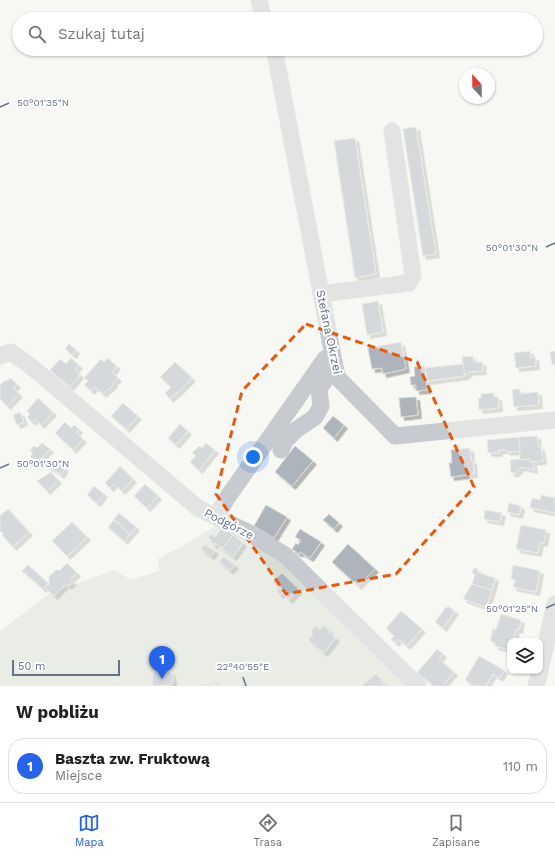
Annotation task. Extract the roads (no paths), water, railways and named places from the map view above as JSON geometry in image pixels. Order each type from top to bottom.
[{"type":"street","points":[[259,0],[262,12]]},
{"type":"street","name":"Stefana Okrzei","points":[[276,56],[337,378],[395,436],[555,420]]},
{"type":"street","points":[[321,294],[409,283],[413,275],[392,131]]},
{"type":"street","name":"Podgórze","points":[[0,356],[11,352],[33,368],[198,508],[249,533],[285,555],[418,686]]},
{"type":"street","points":[[216,517],[227,498],[325,359],[334,362],[319,389],[321,406],[315,417],[296,430],[285,440],[281,450]]},
{"type":"street","points":[[543,657],[555,604]]},
{"type":"street","points":[[536,686],[539,674]]},
{"type":"place","name":"Baszta zw. Fruktową","points":[[162,679]]}]
